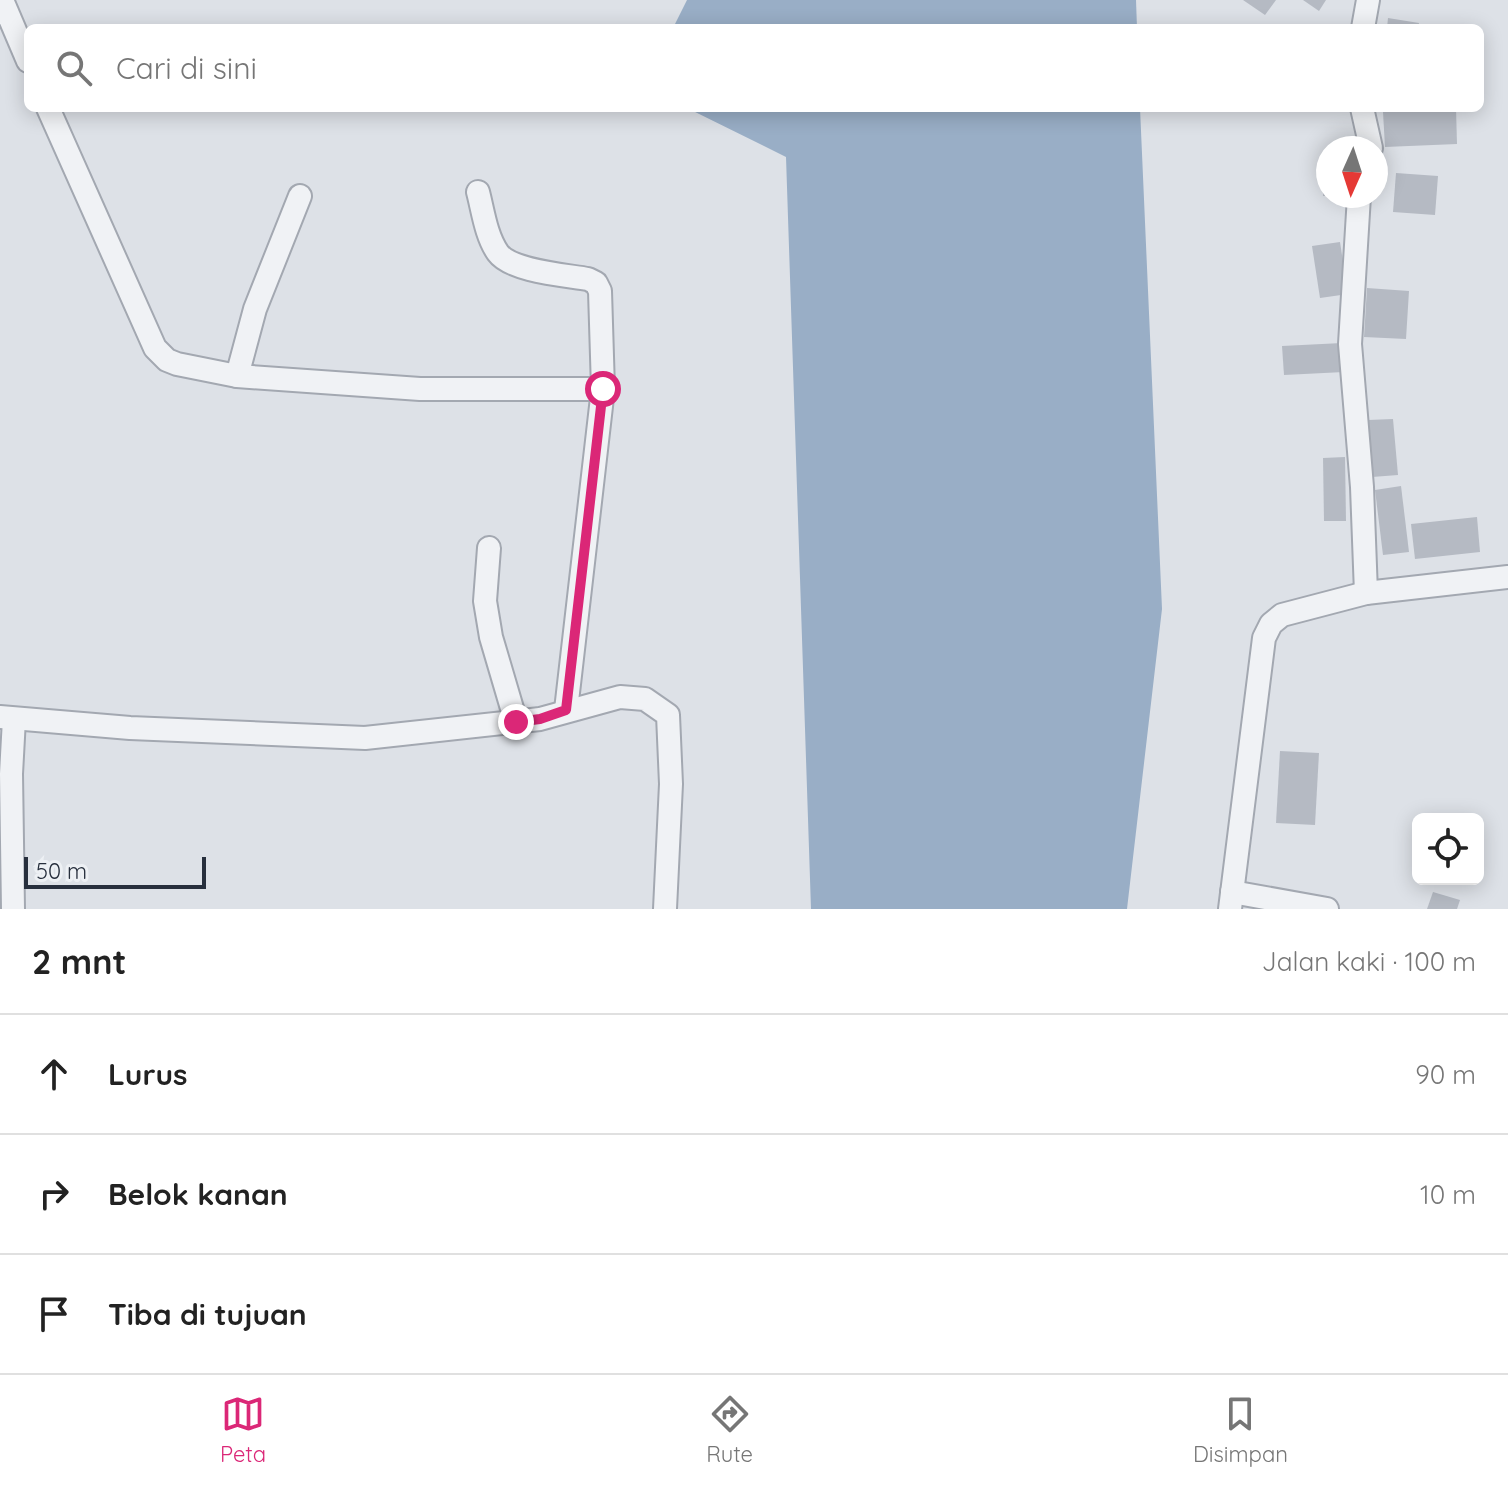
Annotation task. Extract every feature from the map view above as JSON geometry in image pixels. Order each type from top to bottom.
[{"type":"street","points":[[2,0],[24,52]]},
{"type":"street","points":[[1364,24],[1368,0]]},
{"type":"street","points":[[1363,112],[1368,136]]},
{"type":"street","points":[[53,118],[155,348],[167,360],[237,376],[420,389],[603,389]]},
{"type":"street","points":[[478,192],[491,239],[498,253],[509,264],[588,279],[596,283],[600,291],[603,389],[566,710]]},
{"type":"street","points":[[237,376],[255,309],[300,196]]},
{"type":"street","points":[[1358,208],[1350,344],[1362,487],[1366,593]]},
{"type":"street","points":[[489,548],[485,601],[491,637],[516,722]]},
{"type":"street","points":[[1327,909],[1231,901],[1264,638],[1271,624],[1282,615],[1366,593],[1508,577]]},
{"type":"street","points":[[13,909],[7,718],[130,728],[365,738],[540,719],[620,697],[645,699],[668,715],[671,784],[665,909]]},
{"type":"water","points":[[687,0],[1136,0],[1137,24],[675,24]]},
{"type":"water","points":[[695,112],[1140,112],[1162,609],[1127,909],[811,909],[786,157]]},
{"type":"building","points":[[1243,0],[1276,0],[1265,15]]},
{"type":"building","points":[[1303,0],[1326,0],[1319,11]]},
{"type":"building","points":[[1388,18],[1419,23],[1419,24],[1387,24]]},
{"type":"building","points":[[1383,112],[1456,112],[1457,144],[1388,147]]},
{"type":"building","points":[[1396,173],[1438,176],[1435,215],[1393,212]]},
{"type":"building","points":[[1340,242],[1348,294],[1320,298],[1312,246]]},
{"type":"building","points":[[1367,288],[1409,291],[1406,339],[1364,337]]},
{"type":"building","points":[[1342,343],[1344,372],[1284,375],[1282,346]]},
{"type":"building","points":[[1393,419],[1398,475],[1372,477],[1368,420]]},
{"type":"building","points":[[1345,457],[1346,521],[1324,521],[1323,458]]},
{"type":"building","points":[[1401,486],[1409,552],[1383,555],[1375,490]]},
{"type":"building","points":[[1477,517],[1480,552],[1415,559],[1411,524]]},
{"type":"building","points":[[1280,751],[1319,753],[1315,825],[1276,823]]},
{"type":"building","points":[[1433,892],[1460,900],[1457,909],[1427,909]]},
{"type":"route","points":[[516,722],[540,719],[566,710],[603,389]]}]
